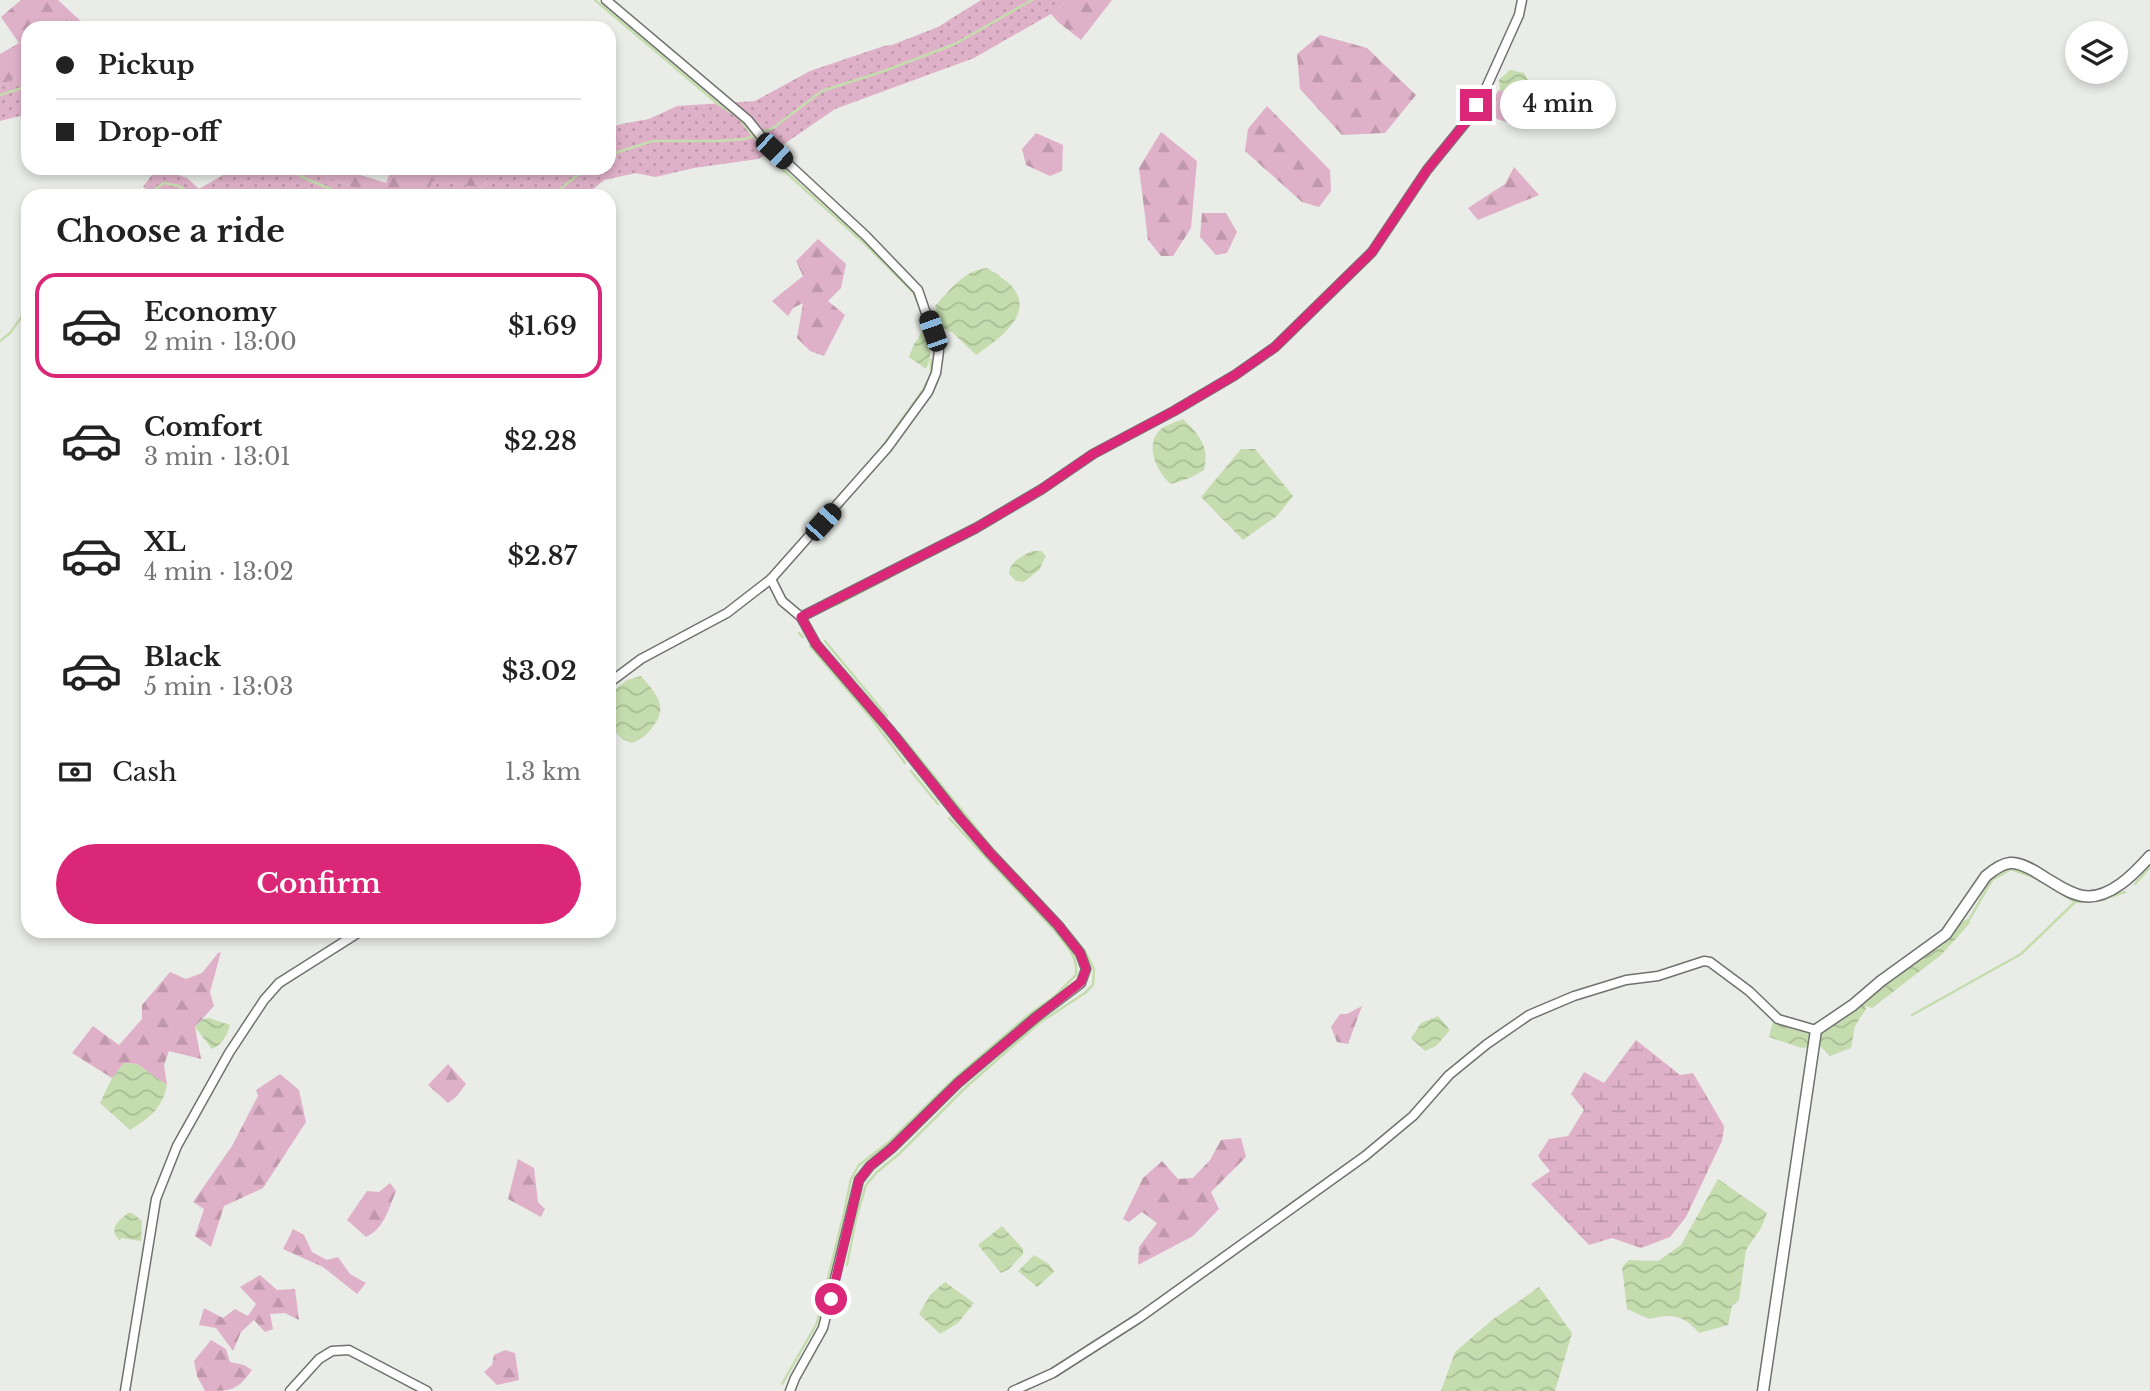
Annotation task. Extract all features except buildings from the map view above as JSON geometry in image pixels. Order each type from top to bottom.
[{"type":"street","points":[[606,0],[748,120],[768,145],[866,236],[918,290],[939,351],[936,373],[928,392],[888,447],[771,579],[727,613],[641,659],[616,678]]},
{"type":"street","points":[[801,617],[976,528],[1042,489],[1093,454],[1235,375],[1275,347],[1372,252],[1427,170],[1466,122],[1486,88],[1519,15],[1522,0]]},
{"type":"street","points":[[771,579],[782,601],[801,617],[816,644],[889,729],[937,791],[990,853],[1058,925],[1080,953],[1086,969],[1081,982],[958,1083],[870,1166],[859,1180],[824,1328],[794,1378],[790,1391]]},
{"type":"street","points":[[1763,1391],[1815,1030],[1853,1005],[1946,934],[1986,876],[1995,869],[2010,863],[2032,869],[2070,892],[2085,897],[2103,893],[2124,881],[2150,856]]},
{"type":"street","points":[[125,1391],[156,1199],[177,1146],[229,1053],[264,1000],[279,983],[350,938]]},
{"type":"street","points":[[1013,1391],[1053,1373],[1139,1318],[1365,1156],[1413,1116],[1449,1075],[1528,1015],[1574,996],[1626,980],[1658,976],[1704,961],[1710,962],[1749,991],[1778,1019],[1815,1030]]},
{"type":"street","points":[[290,1391],[319,1359],[332,1351],[349,1350],[427,1391]]},
{"type":"green space","points":[[21,0],[58,0],[80,21],[21,21],[21,76],[0,85],[0,54],[19,43],[1,17]]},
{"type":"green space","points":[[981,0],[1068,0],[1051,14],[974,58],[835,109],[758,159],[694,168],[655,177],[636,173],[604,180],[593,189],[429,189],[431,180],[484,188],[488,175],[616,175],[616,126],[649,119],[677,106],[755,101],[810,71],[938,27]]},
{"type":"green space","points":[[1068,0],[1112,0],[1081,40],[1051,14]]},
{"type":"green space","points":[[1320,35],[1367,48],[1416,95],[1385,133],[1342,135],[1300,89],[1297,54]]},
{"type":"green space","points":[[21,76],[21,116],[0,121],[0,85]]},
{"type":"green space","points":[[1499,90],[1528,96],[1512,124],[1482,114]]},
{"type":"green space","points":[[1267,106],[1330,170],[1331,191],[1319,207],[1302,202],[1245,151],[1248,129]]},
{"type":"green space","points":[[1161,132],[1197,161],[1191,228],[1173,256],[1161,256],[1148,240],[1139,168]]},
{"type":"green space","points":[[1036,133],[1063,145],[1062,171],[1050,176],[1026,165],[1022,149]]},
{"type":"green space","points":[[1514,167],[1539,195],[1478,220],[1468,208],[1505,184]]},
{"type":"green space","points":[[152,175],[178,175],[187,178],[199,189],[146,189],[143,187]]},
{"type":"green space","points":[[223,175],[324,175],[357,189],[199,189]]},
{"type":"green space","points":[[324,175],[360,175],[386,183],[389,175],[488,175],[484,188],[432,181],[429,189],[357,189]]},
{"type":"green space","points":[[1202,213],[1226,213],[1237,232],[1227,253],[1216,255],[1200,237]]},
{"type":"green space","points":[[818,239],[846,264],[841,288],[828,301],[845,315],[824,356],[810,351],[797,338],[803,303],[793,308],[788,316],[772,301],[803,276],[796,261]]},
{"type":"green space","points":[[221,952],[210,992],[214,1006],[195,1027],[201,1059],[169,1051],[164,1065],[167,1085],[137,1064],[124,1063],[112,1078],[72,1053],[93,1026],[119,1045],[142,1019],[142,1005],[170,972],[186,979],[202,973]]},
{"type":"green space","points":[[1362,1006],[1348,1044],[1337,1042],[1331,1027],[1340,1014],[1347,1014]]},
{"type":"green space","points":[[1636,1040],[1680,1075],[1693,1073],[1724,1126],[1722,1141],[1686,1217],[1670,1237],[1641,1248],[1612,1238],[1589,1245],[1531,1184],[1550,1171],[1538,1156],[1549,1139],[1568,1136],[1584,1110],[1571,1094],[1584,1072],[1604,1083]]},
{"type":"green space","points":[[448,1064],[466,1084],[448,1103],[428,1085]]},
{"type":"green space","points":[[280,1074],[299,1090],[306,1122],[263,1188],[224,1206],[211,1247],[195,1236],[204,1209],[193,1202],[232,1146],[258,1096],[256,1090]]},
{"type":"green space","points":[[1241,1138],[1246,1157],[1211,1192],[1219,1209],[1193,1236],[1138,1265],[1139,1247],[1157,1223],[1142,1212],[1129,1222],[1123,1219],[1143,1178],[1162,1161],[1178,1179],[1193,1178],[1210,1160],[1221,1140]]},
{"type":"green space","points":[[518,1159],[534,1168],[538,1202],[545,1209],[541,1217],[508,1199]]},
{"type":"green space","points":[[390,1183],[396,1191],[388,1211],[377,1229],[366,1237],[347,1220],[367,1191],[379,1192]]},
{"type":"green space","points":[[293,1229],[304,1235],[312,1252],[327,1260],[338,1257],[350,1274],[366,1283],[357,1294],[323,1267],[283,1249]]},
{"type":"green space","points":[[260,1275],[277,1290],[295,1289],[299,1320],[285,1313],[270,1314],[273,1329],[265,1332],[254,1320],[241,1332],[233,1351],[216,1328],[199,1325],[204,1308],[223,1318],[235,1309],[248,1316],[256,1304],[240,1287]]},
{"type":"green space","points":[[211,1340],[226,1349],[230,1362],[252,1370],[237,1386],[221,1391],[205,1391],[197,1376],[194,1361]]},
{"type":"green space","points":[[505,1350],[515,1353],[519,1380],[497,1385],[484,1372],[492,1365],[494,1355]]},
{"type":"water","points":[[1510,70],[1524,73],[1530,84],[1525,94],[1500,91],[1499,80]]},
{"type":"water","points":[[987,268],[1011,286],[1020,303],[1018,313],[1007,330],[976,355],[953,333],[942,328],[935,306],[964,277]]},
{"type":"water","points":[[924,329],[930,354],[926,369],[909,357]]},
{"type":"water","points":[[1183,419],[1202,442],[1206,454],[1204,470],[1171,484],[1155,460],[1154,438],[1160,430]]},
{"type":"water","points":[[1241,449],[1255,449],[1293,496],[1278,515],[1243,540],[1201,497]]},
{"type":"water","points":[[1032,551],[1041,551],[1046,556],[1039,570],[1024,582],[1016,581],[1009,574],[1011,566]]},
{"type":"water","points":[[641,676],[651,687],[660,705],[658,718],[649,731],[632,743],[616,733],[616,689],[627,680]]},
{"type":"water","points":[[1970,918],[1970,923],[1941,955],[1872,1008],[1865,1006],[1866,1009],[1855,1026],[1851,1048],[1830,1056],[1818,1044],[1820,1031],[1862,1002],[1864,1005],[1879,987],[1928,954],[1956,927]]},
{"type":"water","points":[[1438,1016],[1450,1030],[1436,1046],[1425,1051],[1411,1038],[1421,1023]]},
{"type":"water","points":[[209,1018],[230,1025],[224,1039],[212,1049],[195,1027],[203,1019]]},
{"type":"water","points":[[1773,1021],[1809,1034],[1809,1047],[1802,1048],[1769,1037]]},
{"type":"water","points":[[124,1063],[137,1064],[167,1085],[154,1112],[130,1130],[100,1103],[112,1078]]},
{"type":"water","points":[[1718,1179],[1767,1213],[1761,1228],[1746,1250],[1739,1300],[1732,1306],[1728,1325],[1699,1333],[1688,1322],[1677,1317],[1649,1319],[1627,1309],[1622,1267],[1629,1260],[1658,1261],[1681,1245]]},
{"type":"water","points":[[128,1213],[142,1221],[141,1241],[122,1238],[119,1240],[116,1236],[116,1225]]},
{"type":"water","points":[[1002,1226],[1023,1249],[1023,1254],[1009,1269],[1001,1273],[978,1245]]},
{"type":"water","points":[[1034,1255],[1049,1264],[1054,1272],[1037,1287],[1018,1271]]},
{"type":"water","points":[[945,1282],[974,1303],[958,1323],[940,1334],[919,1314],[930,1295]]},
{"type":"water","points":[[1539,1287],[1572,1333],[1555,1391],[1441,1391],[1455,1352],[1492,1320]]},
{"type":"waterway","points":[[595,0],[718,104],[738,117],[764,150]]},
{"type":"waterway","points":[[762,132],[773,128],[822,91],[955,44],[1032,0]]},
{"type":"waterway","points":[[0,95],[21,88]]},
{"type":"waterway","points":[[616,153],[653,141],[720,141],[745,139],[756,135]]},
{"type":"waterway","points":[[770,158],[865,244],[913,292],[921,309],[924,329]]},
{"type":"waterway","points":[[299,175],[330,189]]},
{"type":"waterway","points":[[560,189],[578,175]]},
{"type":"waterway","points":[[155,189],[164,183],[183,189]]},
{"type":"waterway","points":[[0,341],[21,318]]},
{"type":"waterway","points":[[862,471],[923,390],[931,374],[931,360]]},
{"type":"waterway","points":[[836,605],[889,578]]},
{"type":"waterway","points":[[799,633],[803,637]]},
{"type":"waterway","points":[[825,641],[887,716]]},
{"type":"waterway","points":[[810,646],[905,763]]},
{"type":"waterway","points":[[847,1265],[866,1185],[877,1172],[899,1154],[965,1088],[1039,1023],[1093,985],[1094,969],[1085,951],[993,849],[899,733]]},
{"type":"waterway","points":[[911,771],[938,804]]},
{"type":"waterway","points":[[782,1384],[817,1323],[851,1179],[859,1165],[889,1142],[956,1077],[1031,1013],[1054,997],[1076,975],[1073,956],[1055,931],[949,818]]},
{"type":"waterway","points":[[2135,884],[2150,867]]},
{"type":"waterway","points":[[1970,918],[1992,880],[2011,869],[2038,879],[2075,902],[2101,900],[2125,892]]},
{"type":"waterway","points":[[1912,1015],[2021,954],[2075,902]]},
{"type":"route","points":[[831,1299],[859,1180],[870,1166],[958,1083],[1081,982],[1086,969],[1080,953],[1058,925],[959,817],[889,729],[816,644],[801,617],[976,528],[1042,489],[1093,454],[1235,375],[1275,347],[1372,252],[1415,186],[1440,151],[1466,122],[1476,105]]}]
